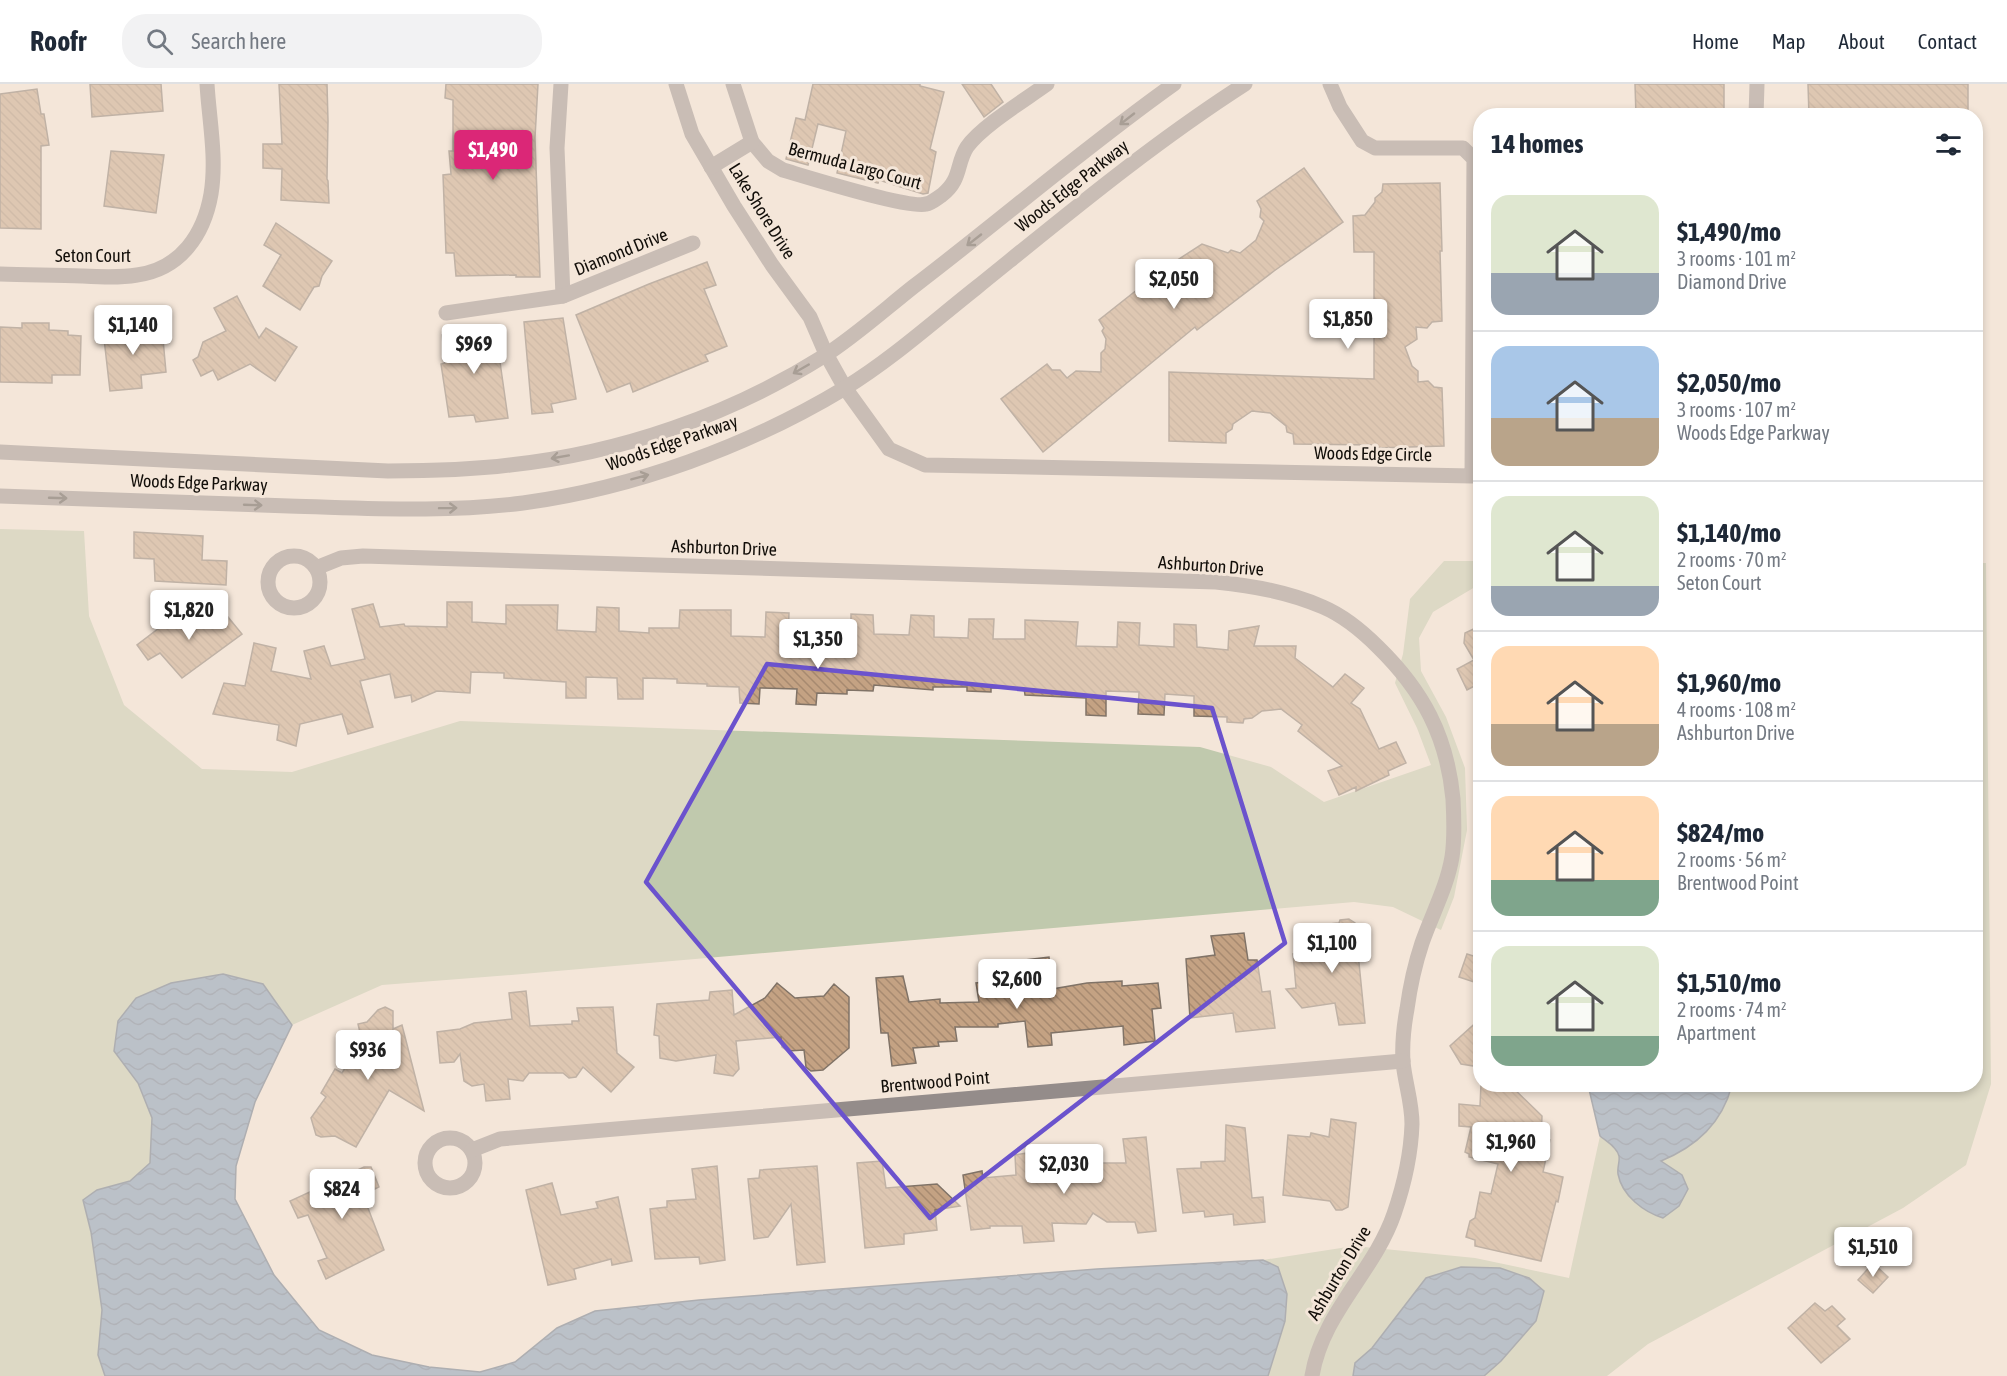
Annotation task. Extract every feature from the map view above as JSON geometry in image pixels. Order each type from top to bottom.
[{"type":"street","name":"Seton Court","points":[[0,274],[118,277],[140,275],[161,269],[183,254],[199,233],[207,214],[211,193],[213,171],[207,84]]},
{"type":"street","name":"Diamond Drive","points":[[561,84],[557,148],[563,296]]},
{"type":"street","name":"Lake Shore Drive","points":[[676,84],[692,134],[772,265],[810,317],[826,354]]},
{"type":"street","name":"Bermuda Largo Court","points":[[733,84],[752,142],[768,161],[783,170],[887,199],[924,205],[952,187],[966,148],[978,136],[1047,84]]},
{"type":"street","name":"Woods Edge Parkway","points":[[0,452],[388,471],[439,471],[561,458],[612,447],[667,430],[721,410],[764,390],[826,354],[1174,84]]},
{"type":"street","name":"Woods Edge Parkway","points":[[0,496],[396,509],[464,508],[523,503],[600,488],[652,474],[700,457],[793,416],[845,388],[899,349],[1133,163],[1194,117],[1245,84]]},
{"type":"street","name":"Woods Edge Circle","points":[[1330,84],[1340,107],[1362,141],[1375,148],[1462,148],[1473,158]]},
{"type":"street","points":[[1756,108],[1757,84]]},
{"type":"street","points":[[711,167],[752,142]]},
{"type":"street","name":"Diamond Drive","points":[[446,313],[563,296],[693,243]]},
{"type":"street","name":"Woods Edge Circle","points":[[826,354],[845,388],[889,449],[925,465],[1473,476]]},
{"type":"street","name":"Ashburton Drive","points":[[316,568],[341,558],[363,556],[1216,582],[1273,590],[1324,608],[1342,617],[1370,639],[1392,660],[1412,685],[1436,726],[1451,779],[1455,821],[1452,856],[1445,886],[1422,942],[1412,976],[1406,1011],[1403,1062],[1410,1095],[1412,1123],[1410,1150],[1402,1191],[1380,1246],[1337,1310],[1325,1333],[1312,1376]]},
{"type":"street","name":"Brentwood Point","points":[[472,1150],[500,1139],[1403,1062]]},
{"type":"highlighted area","points":[[767,664],[1212,708],[1285,943],[930,1218],[646,882]]},
{"type":"green space","points":[[0,529],[84,531],[89,616],[124,705],[202,769],[292,772],[460,721],[1200,747],[1271,767],[1324,802],[1431,765],[1417,728],[1395,683],[1403,654],[1410,599],[1444,561],[1473,561],[1473,588],[1433,612],[1419,638],[1421,671],[1446,717],[1465,768],[1467,830],[1454,897],[1441,930],[1393,907],[1354,902],[382,985],[292,1025],[255,1102],[236,1166],[235,1199],[274,1275],[319,1330],[372,1355],[429,1367],[480,1372],[515,1362],[557,1328],[595,1311],[699,1300],[1097,1269],[1263,1260],[1354,1246],[1475,1258],[1569,1278],[1600,1136],[1590,1092],[1983,1092],[1983,563],[1986,563],[1991,1084],[1966,1165],[1903,1208],[1648,1344],[1607,1376],[0,1376]]},
{"type":"water","points":[[223,974],[263,984],[292,1025],[255,1102],[236,1166],[235,1199],[274,1275],[319,1330],[372,1355],[429,1367],[480,1372],[515,1362],[557,1328],[595,1311],[699,1300],[1097,1269],[1263,1260],[1278,1267],[1287,1294],[1285,1321],[1268,1376],[105,1376],[98,1355],[102,1310],[91,1232],[83,1200],[97,1190],[130,1181],[150,1163],[152,1118],[138,1083],[114,1051],[118,1021],[136,998],[171,983]]},
{"type":"water","points":[[1590,1092],[1730,1092],[1722,1111],[1706,1132],[1686,1148],[1661,1161],[1682,1175],[1688,1189],[1679,1206],[1663,1218],[1641,1207],[1629,1196],[1620,1182],[1618,1153],[1600,1136]]},
{"type":"water","points":[[1461,1267],[1500,1268],[1529,1278],[1544,1291],[1536,1321],[1501,1361],[1484,1376],[1353,1376],[1355,1363],[1372,1348],[1426,1278]]},
{"type":"building","points":[[90,84],[161,84],[163,111],[92,117]]},
{"type":"building","points":[[279,84],[327,84],[329,203],[281,200],[282,169],[263,168],[263,144],[282,144]]},
{"type":"building","points":[[446,84],[538,84],[535,138],[540,277],[456,276],[454,253],[446,253],[443,175],[451,174],[449,151],[453,151],[453,100],[445,98]]},
{"type":"building","points":[[813,84],[920,84],[920,86],[944,92],[930,149],[936,152],[928,193],[923,194],[879,180],[878,183],[837,173],[846,131],[818,124],[808,165],[786,159],[796,118],[805,120]]},
{"type":"building","points":[[962,84],[991,84],[1003,102],[984,117]]},
{"type":"building","points":[[1635,84],[1724,84],[1724,108],[1636,108]]},
{"type":"building","points":[[1808,84],[1968,84],[1968,108],[1809,108]]},
{"type":"building","points":[[37,89],[49,145],[41,146],[41,229],[0,228],[0,94]]},
{"type":"building","points":[[111,151],[164,155],[156,213],[104,206]]},
{"type":"building","points":[[1304,168],[1343,222],[1197,330],[1195,327],[1043,452],[1001,399],[1047,364],[1052,370],[1060,370],[1067,378],[1076,371],[1101,372],[1101,353],[1105,349],[1106,339],[1102,331],[1104,328],[1099,320],[1162,270],[1202,244],[1228,253],[1231,250],[1240,253],[1256,240],[1264,221],[1260,217],[1261,209],[1257,201]]},
{"type":"building","points":[[1440,183],[1442,321],[1432,322],[1427,328],[1416,327],[1417,339],[1405,347],[1412,366],[1418,371],[1418,382],[1428,381],[1434,387],[1442,388],[1444,446],[1374,448],[1374,445],[1294,444],[1293,434],[1287,432],[1286,426],[1270,413],[1252,411],[1233,424],[1232,429],[1226,433],[1226,443],[1169,441],[1169,372],[1374,379],[1374,252],[1354,252],[1353,216],[1365,215],[1375,202],[1375,198],[1382,192],[1383,184]]},
{"type":"building","points":[[276,223],[332,261],[322,276],[319,286],[314,287],[300,310],[263,286],[281,255],[264,245]]},
{"type":"building","points":[[707,262],[716,285],[704,289],[727,346],[705,355],[708,361],[633,392],[630,383],[607,392],[576,315]]},
{"type":"building","points":[[237,296],[259,338],[266,328],[297,347],[275,381],[250,364],[218,380],[213,370],[201,376],[193,360],[198,357],[203,342],[226,331],[214,308]]},
{"type":"building","points":[[563,318],[576,399],[551,404],[553,412],[532,414],[524,322]]},
{"type":"building","points":[[22,323],[49,323],[49,330],[68,331],[68,335],[81,336],[80,375],[52,375],[52,383],[0,382],[0,327],[22,328]]},
{"type":"building","points":[[130,327],[131,330],[162,328],[166,372],[141,375],[142,388],[110,391],[103,330]]},
{"type":"building","points":[[495,327],[508,418],[476,422],[474,415],[449,417],[441,364],[445,363],[442,335]]},
{"type":"building","points":[[134,532],[203,536],[202,560],[227,561],[226,585],[155,581],[154,559],[134,558]]},
{"type":"building","points":[[447,602],[472,602],[472,622],[506,624],[506,605],[558,605],[557,630],[596,632],[597,607],[619,608],[619,631],[649,633],[649,628],[679,628],[680,610],[731,610],[731,636],[765,637],[766,612],[789,613],[788,638],[847,640],[847,632],[851,633],[851,614],[873,615],[874,634],[909,635],[911,615],[934,616],[934,637],[968,638],[969,619],[994,619],[993,639],[1025,639],[1025,620],[1078,622],[1076,646],[1117,647],[1118,622],[1140,623],[1139,645],[1174,647],[1174,624],[1196,625],[1197,647],[1228,650],[1229,631],[1259,626],[1254,646],[1296,646],[1295,658],[1333,687],[1345,674],[1364,688],[1351,703],[1360,709],[1379,749],[1396,742],[1406,763],[1388,771],[1389,775],[1356,791],[1356,787],[1339,795],[1328,771],[1342,766],[1298,731],[1302,725],[1281,709],[1262,711],[1252,718],[1244,719],[1243,723],[1227,722],[1227,717],[1194,716],[1194,696],[1165,694],[1164,715],[1138,714],[1139,692],[1106,691],[1106,716],[1086,715],[1086,698],[1025,695],[1024,688],[991,688],[991,692],[967,691],[967,687],[933,687],[933,690],[874,685],[873,691],[847,690],[847,694],[817,693],[816,705],[796,704],[797,689],[760,688],[759,704],[740,703],[739,687],[677,683],[677,679],[643,678],[643,699],[618,699],[617,678],[586,677],[586,698],[566,698],[566,682],[504,678],[504,673],[471,672],[470,693],[437,691],[412,702],[411,695],[395,698],[390,674],[360,681],[373,727],[348,734],[342,714],[300,724],[296,746],[277,740],[279,725],[213,714],[224,683],[245,686],[254,643],[276,648],[271,671],[311,679],[304,651],[324,646],[331,666],[365,659],[352,609],[373,604],[380,627],[404,624],[405,626],[447,627]]},
{"type":"building","points":[[188,606],[211,627],[228,617],[242,634],[182,678],[160,653],[148,660],[137,645]]},
{"type":"building","points":[[1473,629],[1473,658],[1464,643],[1465,633]]},
{"type":"building","points":[[1473,661],[1473,687],[1467,690],[1457,669]]},
{"type":"building","points":[[1349,919],[1355,923],[1365,1023],[1339,1025],[1335,1003],[1302,1008],[1286,989],[1296,988],[1293,954],[1322,951],[1320,925],[1339,923],[1340,920]]},
{"type":"building","points":[[1244,933],[1248,960],[1257,960],[1262,992],[1270,991],[1275,1028],[1236,1032],[1233,1013],[1190,1018],[1186,959],[1215,955],[1211,936]]},
{"type":"building","points":[[1467,954],[1473,956],[1473,982],[1459,977]]},
{"type":"building","points":[[1049,957],[1052,989],[1087,983],[1122,981],[1122,986],[1158,983],[1161,1008],[1152,1009],[1155,1041],[1124,1045],[1123,1026],[1051,1033],[1052,1045],[1028,1047],[1025,1021],[998,1024],[998,1027],[955,1027],[957,1041],[938,1042],[939,1046],[913,1048],[916,1063],[892,1066],[888,1033],[881,1033],[876,978],[903,976],[909,1002],[940,999],[940,1003],[979,1002],[976,983],[1009,979],[1009,962]]},
{"type":"building","points":[[777,983],[795,998],[824,996],[834,984],[849,997],[849,1048],[823,1070],[811,1071],[806,1067],[804,1050],[788,1051],[782,1047],[781,1037],[736,1041],[739,1069],[733,1076],[714,1073],[716,1055],[676,1061],[660,1058],[659,1036],[654,1035],[657,1004],[709,1000],[710,992],[732,990],[734,1015],[765,998]]},
{"type":"building","points":[[526,991],[530,1026],[572,1024],[572,1021],[579,1021],[577,1008],[613,1007],[617,1053],[634,1067],[611,1092],[583,1067],[576,1077],[569,1078],[563,1073],[529,1073],[523,1081],[508,1079],[510,1099],[486,1101],[484,1084],[472,1086],[464,1081],[460,1054],[454,1062],[440,1063],[437,1032],[460,1029],[474,1023],[512,1019],[509,993]]},
{"type":"building","points":[[385,1007],[393,1011],[393,1029],[402,1025],[424,1111],[389,1090],[356,1147],[335,1136],[316,1135],[311,1118],[326,1097],[321,1093],[335,1069],[342,1073],[362,1041],[358,1024],[367,1022],[378,1010]]},
{"type":"building","points":[[1473,1025],[1473,1066],[1461,1064],[1450,1046]]},
{"type":"building","points":[[1481,1092],[1517,1092],[1542,1116],[1541,1139],[1550,1140],[1543,1172],[1563,1177],[1541,1261],[1475,1246],[1475,1240],[1466,1237],[1470,1221],[1475,1218],[1480,1192],[1491,1194],[1498,1164],[1469,1157],[1469,1154],[1465,1152],[1471,1127],[1459,1126],[1459,1104],[1480,1106]]},
{"type":"building","points":[[1331,1119],[1356,1123],[1348,1207],[1342,1210],[1336,1210],[1330,1201],[1283,1195],[1288,1135],[1310,1137],[1311,1133],[1329,1137]]},
{"type":"building","points":[[1226,1125],[1245,1128],[1252,1198],[1263,1197],[1265,1222],[1234,1225],[1233,1214],[1205,1217],[1204,1211],[1183,1213],[1177,1169],[1201,1168],[1201,1162],[1225,1161]]},
{"type":"building","points":[[1146,1137],[1156,1231],[1138,1233],[1135,1222],[1107,1222],[1093,1213],[1086,1224],[1052,1223],[1054,1241],[1024,1243],[1022,1226],[990,1226],[990,1228],[971,1230],[963,1175],[982,1171],[983,1178],[1016,1175],[1015,1155],[1033,1152],[1043,1154],[1046,1176],[1079,1175],[1079,1172],[1098,1171],[1097,1163],[1126,1163],[1123,1139]]},
{"type":"building","points":[[882,1161],[886,1188],[937,1184],[960,1206],[935,1210],[937,1230],[904,1234],[904,1244],[865,1248],[857,1163]]},
{"type":"building","points":[[717,1166],[725,1260],[700,1264],[699,1257],[655,1259],[650,1209],[667,1207],[667,1201],[696,1199],[692,1169]]},
{"type":"building","points":[[817,1166],[825,1262],[797,1265],[791,1204],[768,1237],[754,1239],[748,1179],[759,1178],[760,1170]]},
{"type":"building","points":[[364,1167],[371,1167],[379,1187],[363,1195],[384,1250],[326,1279],[318,1261],[327,1258],[308,1215],[298,1218],[290,1201]]},
{"type":"building","points":[[552,1183],[561,1215],[598,1208],[596,1202],[618,1197],[632,1261],[612,1265],[611,1259],[574,1269],[576,1279],[548,1285],[526,1190]]},
{"type":"building","points":[[1873,1263],[1888,1277],[1873,1293],[1858,1280]]},
{"type":"building","points":[[1815,1303],[1825,1311],[1832,1306],[1845,1319],[1837,1326],[1850,1339],[1821,1363],[1788,1328]]}]
